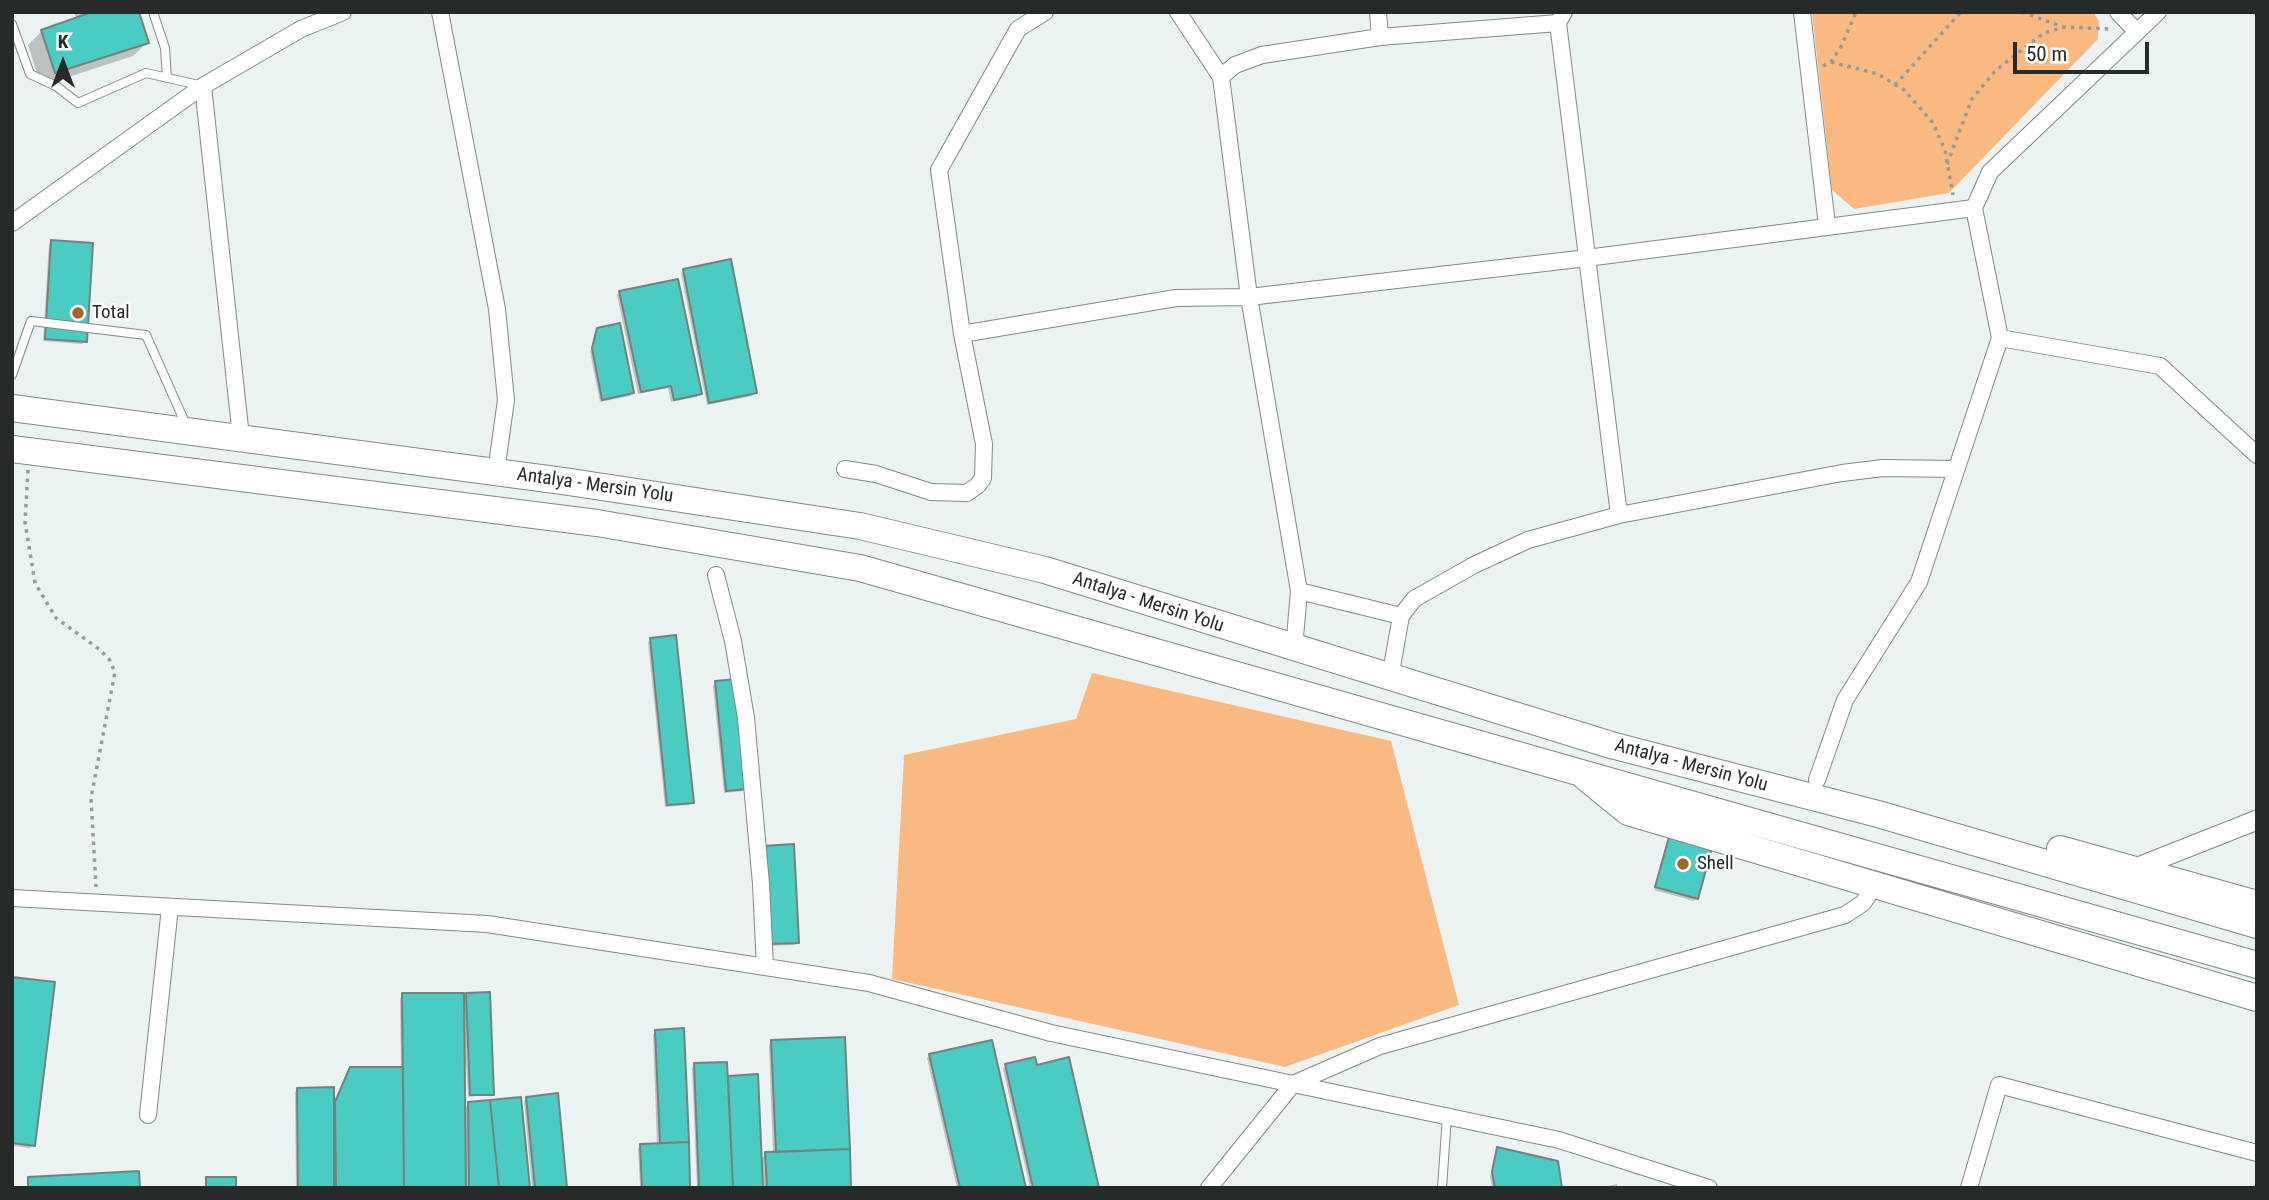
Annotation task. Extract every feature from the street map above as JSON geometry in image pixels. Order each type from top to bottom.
[{"type":"highway","name":"Antalya - Mersin Yolu","points":[[12,408],[496,472],[860,526],[1045,570],[1611,745],[1878,814],[2257,925]]},
{"type":"highway","name":"Antalya - Mersin Yolu","points":[[20,450],[597,523],[860,568],[2257,965]]},
{"type":"highway","points":[[1611,745],[1817,780],[2257,904]]},
{"type":"highway","points":[[1576,770],[1628,812],[2257,998]]},
{"type":"street","points":[[12,223],[203,86],[301,29],[343,12]]},
{"type":"street","points":[[440,12],[497,309],[506,400],[496,472]]},
{"type":"street","points":[[845,469],[876,474],[931,492],[967,493],[983,478],[984,444],[962,334],[939,170],[1018,29],[1045,12]]},
{"type":"street","points":[[1178,12],[1221,76],[1249,298],[1298,592],[1294,649]]},
{"type":"street","points":[[1378,12],[1380,37]]},
{"type":"street","points":[[1802,12],[1827,225]]},
{"type":"street","points":[[2118,12],[2137,33]]},
{"type":"street","points":[[1817,780],[1845,700],[1919,582],[2000,338],[1966,209],[1990,172],[2158,12]]},
{"type":"street","points":[[1221,76],[1235,65],[1262,55],[1380,37],[1561,17],[1619,515]]},
{"type":"street","points":[[203,86],[242,437]]},
{"type":"street","points":[[962,334],[1176,298],[1249,298],[1966,209]]},
{"type":"street","points":[[2000,338],[2160,366],[2257,456]]},
{"type":"street","points":[[1390,678],[1401,616],[1414,599],[1474,565],[1528,540],[1619,515],[1842,473],[1883,468],[1956,469]]},
{"type":"street","points":[[716,575],[733,641],[746,719],[761,884],[765,967]]},
{"type":"street","points":[[1298,592],[1401,616]]},
{"type":"street","points":[[2133,869],[2257,820]]},
{"type":"street","points":[[1209,1188],[1293,1084],[1381,1046],[1845,915],[1863,903],[1875,885]]},
{"type":"street","points":[[12,898],[487,924],[869,983],[1051,1033],[1559,1140],[1709,1188]]},
{"type":"street","points":[[148,1115],[170,906]]},
{"type":"street","points":[[1969,1188],[1999,1086],[2257,1153]]},
{"type":"lane","points":[[153,12],[165,48],[167,78]]},
{"type":"lane","points":[[12,24],[30,74],[56,86],[78,103],[146,73],[203,86]]},
{"type":"lane","points":[[12,375],[31,321],[146,335],[188,430]]},
{"type":"lane","points":[[1442,1188],[1447,1116]]},
{"type":"path","points":[[1832,62],[1856,12]]},
{"type":"path","points":[[1895,85],[1961,12]]},
{"type":"path","points":[[2022,12],[2046,23],[2065,27],[2099,27],[2137,33]]},
{"type":"path","points":[[1947,164],[1972,99],[1996,70],[2044,33],[2065,27]]},
{"type":"path","points":[[1809,70],[1832,62],[1878,74],[1895,85],[1933,123],[1966,209]]},
{"type":"path","points":[[20,450],[25,522],[35,583],[56,618],[99,649],[109,659],[115,672],[91,799],[97,902]]},
{"type":"shaded area","points":[[1812,12],[2093,12],[2099,21],[2098,39],[1949,193],[1854,209],[1832,190]]},
{"type":"shaded area","points":[[1092,673],[1391,741],[1459,1005],[1285,1067],[892,979],[904,755],[1076,719]]},
{"type":"building","points":[[92,12],[139,12],[149,43],[55,73],[41,30]]},
{"type":"building","points":[[51,240],[93,243],[87,342],[45,339]]},
{"type":"building","points":[[731,259],[757,393],[709,403],[683,269]]},
{"type":"building","points":[[678,279],[702,394],[674,400],[671,386],[641,392],[619,291]]},
{"type":"building","points":[[620,323],[634,393],[602,400],[592,348],[597,328]]},
{"type":"building","points":[[676,635],[694,803],[667,805],[650,638]]},
{"type":"building","points":[[737,679],[748,789],[726,791],[715,681]]},
{"type":"building","points":[[1669,837],[1712,848],[1698,899],[1655,887]]},
{"type":"building","points":[[794,844],[799,943],[768,944],[763,846]]},
{"type":"building","points":[[12,977],[55,982],[35,1146],[12,1143]]},
{"type":"building","points":[[490,992],[494,1095],[470,1095],[466,993]]},
{"type":"building","points":[[402,993],[464,993],[466,1188],[404,1188]]},
{"type":"building","points":[[684,1028],[689,1142],[660,1143],[655,1030]]},
{"type":"building","points":[[845,1037],[850,1149],[776,1152],[771,1040]]},
{"type":"building","points":[[992,1040],[1026,1188],[960,1188],[929,1054]]},
{"type":"building","points":[[1035,1057],[1037,1065],[1069,1057],[1099,1188],[1033,1188],[1005,1064]]},
{"type":"building","points":[[727,1062],[733,1188],[699,1188],[694,1063]]},
{"type":"building","points":[[350,1067],[403,1067],[404,1188],[336,1188],[335,1102]]},
{"type":"building","points":[[758,1074],[763,1188],[733,1188],[728,1076]]},
{"type":"building","points":[[334,1087],[334,1188],[298,1188],[297,1088]]},
{"type":"building","points":[[558,1093],[567,1188],[535,1188],[526,1097]]},
{"type":"building","points":[[521,1097],[530,1188],[499,1188],[490,1100]]},
{"type":"building","points":[[490,1100],[499,1188],[469,1188],[468,1102]]},
{"type":"building","points":[[689,1142],[690,1188],[642,1188],[640,1144]]},
{"type":"building","points":[[1497,1147],[1558,1161],[1562,1188],[1495,1188],[1492,1172]]},
{"type":"building","points":[[850,1149],[851,1188],[767,1188],[765,1152]]},
{"type":"building","points":[[139,1171],[140,1188],[28,1188],[28,1177]]},
{"type":"building","points":[[206,1177],[236,1177],[236,1188],[206,1188]]},
{"type":"place","name":"Total","points":[[78,313]]},
{"type":"place","name":"Shell","points":[[1683,864]]}]
